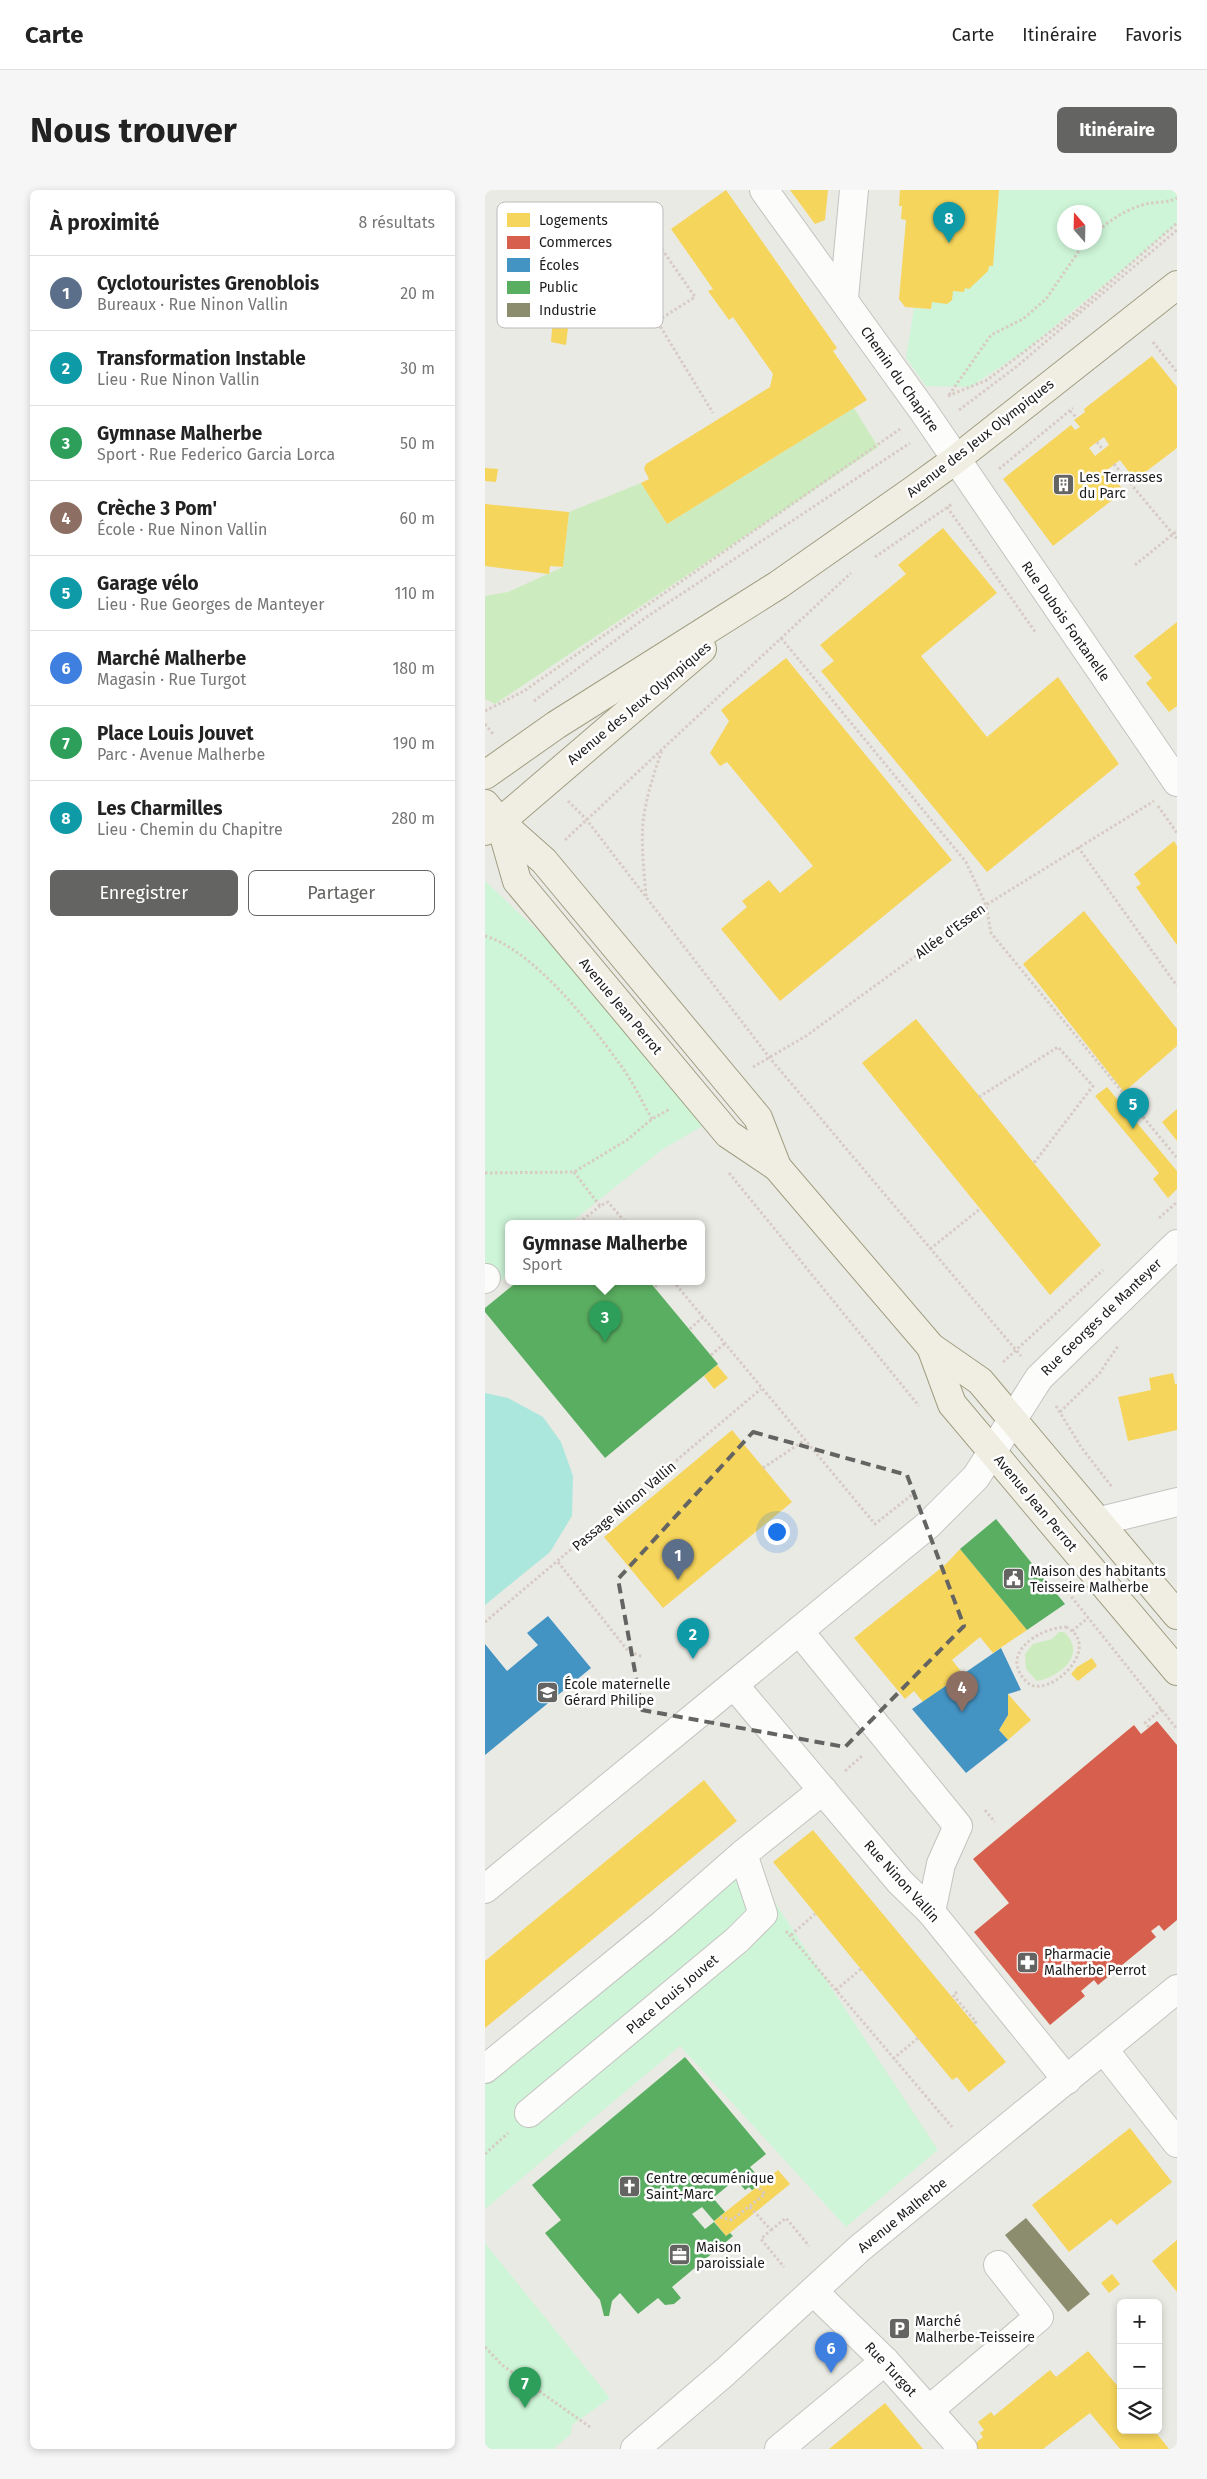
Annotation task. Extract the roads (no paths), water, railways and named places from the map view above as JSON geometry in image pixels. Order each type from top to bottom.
[{"type":"main road","name":"Avenue des Jeux Olympiques","points":[[485,775],[556,725],[778,585],[955,460],[1177,285]]},
{"type":"main road","name":"Avenue des Jeux Olympiques","points":[[490,819],[548,781],[778,585]]},
{"type":"main road","name":"Avenue Jean Perrot","points":[[490,819],[544,861],[758,1118],[777,1167]]},
{"type":"main road","name":"Avenue Jean Perrot","points":[[490,819],[517,881],[728,1134],[777,1167],[931,1348],[981,1381],[1177,1615]]},
{"type":"main road","name":"Avenue Jean Perrot","points":[[931,1348],[952,1404],[1177,1671]]},
{"type":"street","name":"Chemin du Chapitre","points":[[764,190],[844,298],[929,419],[955,460]]},
{"type":"street","points":[[844,298],[854,190]]},
{"type":"street","name":"Rue Dubois Fontanelle","points":[[955,460],[1169,789]]},
{"type":"street","name":"Rue Georges de Manteyer","points":[[993,1451],[1039,1378],[1177,1244]]},
{"type":"street","points":[[485,1888],[928,1524],[970,1484],[993,1451]]},
{"type":"street","points":[[1100,1522],[1177,1502]]},
{"type":"street","points":[[799,1631],[958,1826],[941,1864],[931,1912]]},
{"type":"street","name":"Rue Ninon Vallin","points":[[734,1685],[901,1882],[931,1912],[1067,2080]]},
{"type":"street","points":[[485,2069],[663,1924],[743,1854],[823,1790]]},
{"type":"street","name":"Place Louis Jouvet","points":[[529,2113],[737,1940],[763,1914],[743,1854]]},
{"type":"street","name":"Avenue Malherbe","points":[[635,2449],[725,2372],[860,2248],[1177,1989]]},
{"type":"street","points":[[1104,2050],[1177,2143]]},
{"type":"street","points":[[929,2410],[1039,2317],[998,2265]]},
{"type":"street","name":"Rue Turgot","points":[[814,2292],[885,2361],[963,2449]]},
{"type":"street","points":[[779,2449],[885,2361]]},
{"type":"place","name":"Les Charmilles","points":[[949,243]]},
{"type":"place","name":"Les Terrasses du Parc","points":[[1063,485]]},
{"type":"place","name":"Garage vélo","points":[[1133,1129]]},
{"type":"place","name":"Gymnase Malherbe","points":[[605,1342]]},
{"type":"place","name":"Maison des habitants Teisseire Malherbe","points":[[1014,1579]]},
{"type":"place","name":"Cyclotouristes Grenoblois","points":[[678,1580]]},
{"type":"place","name":"Transformation Instable","points":[[693,1659]]},
{"type":"place","name":"École maternelle Gérard Philipe","points":[[548,1692]]},
{"type":"place","name":"Crèche 3 Pom'","points":[[962,1712]]},
{"type":"place","name":"Pharmacie Malherbe Perrot","points":[[1028,1962]]},
{"type":"place","name":"Centre œcuménique Saint-Marc","points":[[630,2186]]},
{"type":"place","name":"Maison paroissiale","points":[[680,2255]]},
{"type":"place","name":"Marché Malherbe-Teisseire","points":[[899,2329]]},
{"type":"place","name":"Marché Malherbe","points":[[831,2373]]},
{"type":"place","name":"Place Louis Jouvet","points":[[525,2408]]}]
